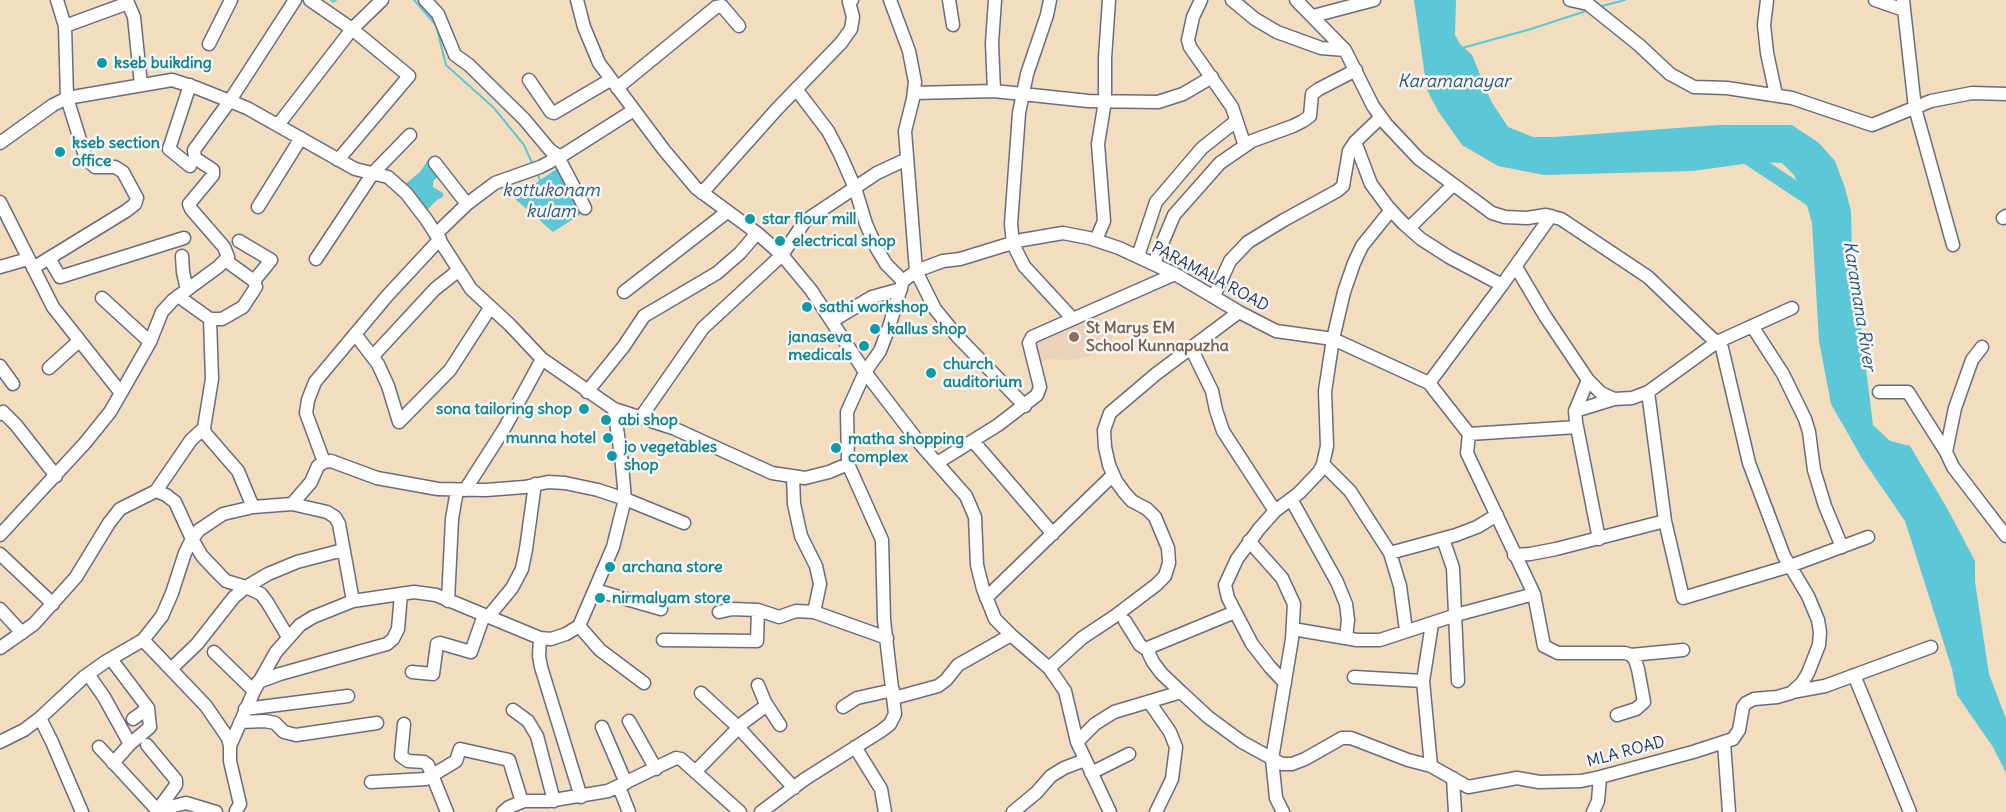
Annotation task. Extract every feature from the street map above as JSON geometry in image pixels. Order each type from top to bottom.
[{"type":"street","points":[[0,267],[30,264],[49,258],[126,211],[135,204],[137,198],[123,172],[115,167],[95,167],[87,159],[67,98],[64,26],[57,0]]},
{"type":"street","points":[[209,44],[231,0]]},
{"type":"street","points":[[182,256],[182,293],[210,319],[222,319],[243,308],[256,287],[255,281],[226,259],[224,247],[195,215],[189,204],[213,175],[213,170],[195,158],[194,150],[229,102],[295,0]]},
{"type":"street","points":[[310,0],[352,28],[409,76],[338,160]]},
{"type":"street","points":[[278,125],[352,28],[382,0]]},
{"type":"street","points":[[425,0],[438,14],[455,54],[477,72],[557,155],[585,208]]},
{"type":"street","points":[[577,0],[588,37],[599,63],[687,180],[782,255],[812,290],[865,372],[966,496],[975,517],[977,565],[986,598],[995,619],[1049,668],[1065,691],[1077,742],[1109,812]]},
{"type":"street","points":[[890,0],[909,51],[915,82],[905,132],[916,271],[935,309],[1025,406]]},
{"type":"street","points":[[949,0],[953,25]]},
{"type":"street","points":[[994,92],[992,42],[995,0]]},
{"type":"street","points":[[1050,0],[1023,94],[1017,133],[1011,225],[1013,244],[1024,266],[1072,318]]},
{"type":"street","points":[[1096,240],[1104,221],[1098,152],[1105,102],[1109,0]]},
{"type":"street","points":[[1201,0],[1193,17],[1188,40],[1192,52],[1232,107],[1245,146]]},
{"type":"street","points":[[1232,0],[1277,32],[1321,48],[1345,50]]},
{"type":"street","points":[[1296,0],[1345,50],[1381,117],[1413,153],[1492,213],[1505,218],[1551,216],[1561,219],[1648,277],[1722,348],[1749,463],[1768,517],[1818,620],[1819,645],[1808,673],[1791,693]]},
{"type":"street","points":[[1313,16],[1374,0]]},
{"type":"street","points":[[1570,0],[1588,4],[1639,45],[1670,74],[1694,87],[1727,87],[1792,98],[1872,125],[1931,102],[1972,93],[2006,94]]},
{"type":"street","points":[[1767,0],[1764,25],[1776,95]]},
{"type":"street","points":[[1875,0],[1904,5],[1915,108],[1953,245]]},
{"type":"street","points":[[702,194],[796,89],[841,43],[851,29],[853,17],[850,1]]},
{"type":"street","points":[[64,26],[128,3],[134,17],[141,85]]},
{"type":"street","points":[[529,80],[554,113],[613,84],[716,7],[722,6],[739,26]]},
{"type":"street","points":[[1154,264],[1174,215],[1220,162],[1245,146],[1303,121],[1310,116],[1312,94],[1356,70]]},
{"type":"street","points":[[914,93],[994,92],[1105,102],[1158,102],[1172,99],[1212,77]]},
{"type":"street","points":[[0,143],[53,105],[67,98],[172,80],[190,85],[247,108],[355,169],[388,177],[406,193],[438,237],[471,289],[542,359],[614,409],[673,428],[772,473],[805,478],[848,464]]},
{"type":"street","points":[[190,85],[169,149],[190,166]]},
{"type":"street","points":[[796,89],[828,131],[855,188],[866,224],[877,249],[902,285]]},
{"type":"street","points":[[324,462],[306,413],[315,382],[467,204],[495,183],[550,162],[557,155],[563,154],[634,110]]},
{"type":"street","points":[[1214,296],[1230,261],[1248,242],[1338,192],[1346,177],[1346,159],[1355,142],[1381,117]]},
{"type":"street","points":[[1138,256],[1156,202],[1202,148],[1236,121]]},
{"type":"street","points":[[316,259],[373,173],[410,135]]},
{"type":"street","points":[[258,207],[301,138]]},
{"type":"street","points":[[1355,142],[1371,184],[1391,210],[1409,228],[1449,257],[1502,285]]},
{"type":"street","points":[[641,417],[703,328],[782,255],[805,221],[877,173],[907,159]]},
{"type":"street","points":[[435,163],[467,204]]},
{"type":"street","points":[[1409,228],[1453,185]]},
{"type":"street","points":[[0,202],[53,307],[121,393]]},
{"type":"street","points":[[1285,683],[1252,644],[1227,598],[1225,585],[1249,541],[1275,511],[1299,493],[1319,472],[1323,464],[1327,446],[1325,391],[1333,339],[1354,263],[1362,246],[1391,210]]},
{"type":"street","points":[[624,292],[727,212]]},
{"type":"street","points":[[1429,383],[1516,267],[1551,216]]},
{"type":"street","points":[[587,392],[624,346],[644,316],[717,273],[740,253],[757,233]]},
{"type":"street","name":"PARAMALA ROAD","points":[[902,285],[916,271],[943,261],[960,259],[1013,244],[1063,233],[1096,240],[1138,256],[1175,274],[1276,331],[1333,339],[1429,383],[1469,434]]},
{"type":"street","points":[[0,535],[101,424],[150,342],[162,312],[182,293],[226,259],[243,236],[271,260],[255,281]]},
{"type":"street","points":[[49,258],[60,277],[184,238]]},
{"type":"street","points":[[1516,267],[1545,316],[1588,380],[1601,393],[1614,399]]},
{"type":"street","points":[[373,356],[435,290],[459,270]]},
{"type":"street","points":[[937,462],[973,441],[1025,406],[1037,395],[1040,387],[1029,343],[1032,337],[1175,274]]},
{"type":"street","points":[[832,321],[872,297],[902,285]]},
{"type":"street","points":[[763,811],[804,779],[890,724],[895,714],[886,638],[882,540],[848,464],[847,412],[865,372],[880,351],[902,285]]},
{"type":"street","points":[[102,298],[150,342]]},
{"type":"street","points":[[355,334],[373,356],[388,386],[399,422],[450,370],[490,308]]},
{"type":"street","points":[[1575,411],[1648,392],[1717,342],[1792,308]]},
{"type":"street","points":[[1049,668],[1082,638],[1115,616],[1165,576],[1169,563],[1168,548],[1155,517],[1147,509],[1132,501],[1113,475],[1105,447],[1104,430],[1110,413],[1156,374],[1239,312]]},
{"type":"street","points":[[210,319],[212,379],[205,433],[238,471],[253,507]]},
{"type":"street","points":[[1752,326],[1783,374],[1805,419],[1814,470],[1825,506],[1842,547]]},
{"type":"street","points":[[50,368],[79,341]]},
{"type":"street","points":[[1946,452],[1955,408],[1972,360],[1982,347]]},
{"type":"street","points":[[1191,348],[1212,391],[1223,431],[1275,511]]},
{"type":"street","points":[[448,601],[452,519],[460,490],[504,429],[542,359]]},
{"type":"street","points":[[0,366],[13,384]]},
{"type":"street","points":[[1588,380],[1575,411],[1599,538]]},
{"type":"street","points":[[1648,392],[1665,521],[1683,598],[1790,566],[1868,537]]},
{"type":"street","points":[[1879,392],[1908,392],[1953,467],[2006,536]]},
{"type":"street","points":[[230,746],[256,686],[276,652],[288,637],[300,625],[313,617],[353,601],[414,592],[436,596],[540,638],[551,639],[579,626],[613,547],[625,499],[614,409]]},
{"type":"street","points":[[2,413],[56,476]]},
{"type":"street","points":[[1577,427],[1469,434],[1467,453],[1534,594],[1542,641],[1547,649],[1558,653],[1625,653],[1631,655],[1683,650]]},
{"type":"street","points":[[0,648],[34,624],[53,604],[76,577],[120,509],[156,491],[191,440],[204,428]]},
{"type":"street","points":[[973,441],[1053,534]]},
{"type":"street","points":[[292,504],[303,494],[318,466],[331,461],[367,475],[438,489],[486,490],[548,482],[565,483],[625,499],[684,523]]},
{"type":"street","points":[[1323,464],[1350,490],[1390,553],[1400,585],[1406,630]]},
{"type":"street","points":[[986,598],[1113,475]]},
{"type":"street","points":[[793,477],[794,504],[801,536],[816,566],[820,584],[814,612]]},
{"type":"street","points":[[412,672],[433,674],[437,644],[471,652],[486,616],[512,588],[522,569],[535,484]]},
{"type":"street","points":[[156,491],[166,495],[174,502],[202,556],[226,581],[261,594],[288,637]]},
{"type":"street","points":[[1292,499],[1337,582],[1346,604],[1347,638]]},
{"type":"street","points":[[0,742],[24,730],[40,718],[88,674],[143,640],[162,616],[192,538],[199,530],[223,514],[253,507],[292,504],[327,512],[335,517],[339,524],[353,601]]},
{"type":"street","points":[[1390,553],[1477,527],[1497,515]]},
{"type":"street","points":[[1514,555],[1530,554],[1665,521]]},
{"type":"street","points":[[1443,539],[1453,568],[1458,681]]},
{"type":"street","points":[[1249,541],[1282,578],[1294,604],[1293,629],[1272,759],[1276,798],[1283,812]]},
{"type":"street","points":[[171,669],[197,644],[234,597],[246,587],[268,574],[297,562],[344,550]]},
{"type":"street","points":[[0,554],[53,604]]},
{"type":"street","points":[[595,590],[661,609]]},
{"type":"street","points":[[256,686],[280,674],[387,644],[393,639],[398,629],[401,594]]},
{"type":"street","points":[[1293,629],[1347,638],[1380,640],[1456,615],[1534,594]]},
{"type":"street","points":[[0,609],[22,633]]},
{"type":"street","points":[[718,612],[732,609],[758,610],[779,616],[796,611],[814,612],[886,638]]},
{"type":"street","points":[[663,640],[757,641],[758,610]]},
{"type":"street","points":[[1149,651],[1150,647],[1235,612]]},
{"type":"street","points":[[1125,621],[1140,645],[1149,651],[1161,674],[1208,717],[1272,759]]},
{"type":"street","points":[[1431,766],[1423,681],[1432,624]]},
{"type":"street","points":[[579,626],[600,650],[644,683]]},
{"type":"street","points":[[843,707],[857,698],[938,686],[958,665],[1011,635]]},
{"type":"street","points":[[540,638],[541,667],[581,797]]},
{"type":"street","points":[[143,640],[206,706],[228,738],[240,804],[234,812]]},
{"type":"street","points":[[1728,812],[1724,743],[1737,735],[1743,707],[1746,703],[1754,699],[1777,697],[1825,686],[1931,647]]},
{"type":"street","points":[[214,652],[256,686]]},
{"type":"street","points":[[1617,715],[1636,709],[1644,702],[1638,669],[1631,655]]},
{"type":"street","points":[[111,659],[148,708],[150,727],[113,763]]},
{"type":"street","points":[[88,674],[104,697],[130,744]]},
{"type":"street","points":[[1854,675],[1910,812]]},
{"type":"street","points":[[1354,677],[1423,681]]},
{"type":"street","points":[[758,685],[780,725]]},
{"type":"street","points":[[1077,742],[1095,724],[1114,712],[1181,692]]},
{"type":"street","points":[[701,693],[738,728],[794,789]]},
{"type":"street","points":[[245,709],[348,696]]},
{"type":"street","points":[[1150,703],[1170,732],[1176,747],[1172,779],[1156,812]]},
{"type":"street","points":[[695,772],[738,728],[767,705]]},
{"type":"street","points":[[134,719],[148,708]]},
{"type":"street","points":[[513,710],[528,721],[537,736],[554,801]]},
{"type":"street","points":[[40,718],[82,812]]},
{"type":"street","points":[[629,721],[656,769]]},
{"type":"street","points":[[240,722],[276,723],[284,732],[296,735],[377,723]]},
{"type":"street","points":[[404,724],[401,756],[408,761],[424,762],[428,765],[447,812]]},
{"type":"street","points":[[602,727],[623,785],[629,812]]},
{"type":"street","name":"MLA ROAD","points":[[1272,759],[1282,764],[1292,764],[1342,738],[1351,738],[1431,766],[1468,787],[1517,778],[1539,782],[1581,781],[1724,743]]},
{"type":"street","points":[[147,745],[176,780],[176,785],[160,811]]},
{"type":"street","points":[[99,747],[160,811]]},
{"type":"street","points":[[855,747],[881,789],[885,812]]},
{"type":"street","points":[[371,782],[426,779],[456,761],[460,749],[509,760],[522,802]]},
{"type":"street","points":[[1091,773],[1129,754]]},
{"type":"street","points":[[503,812],[522,802],[554,801],[608,791],[676,758],[681,759],[740,812]]},
{"type":"street","points":[[1013,812],[1052,776],[1084,760]]},
{"type":"street","points":[[1593,812],[1598,801],[1600,777]]},
{"type":"street","points":[[1453,778],[1455,812]]},
{"type":"street","points":[[160,811],[186,802],[216,812]]},
{"type":"shaded area","name":"St Marys EM School Kunnapuzha","points":[[1095,312],[1112,336],[1114,346],[1090,356],[1071,360],[1049,359],[1040,365],[1034,338]]},
{"type":"water","name":"Karamanayar","points":[[1414,0],[1456,0],[1455,35],[1460,44],[1472,55],[1491,101],[1508,127],[1533,137],[1718,125],[1792,125],[1819,143],[1835,161],[1851,211],[1852,256],[1873,425],[1890,441],[1910,446],[1975,561],[1975,582],[1989,674],[2006,719],[2006,773],[1993,747],[1957,695],[1952,669],[1905,521],[1863,460],[1831,404],[1819,341],[1812,223],[1805,198],[1794,175],[1782,163],[1757,162],[1693,171],[1544,175],[1498,166],[1462,145],[1438,111],[1427,90]]},
{"type":"water","points":[[428,160],[431,160],[441,175],[434,180],[433,187],[443,193],[443,197],[427,210],[403,186],[420,172]]},
{"type":"water","name":"kottukonam kulam","points":[[558,168],[581,214],[553,232],[514,198]]},
{"type":"waterway","points":[[331,0],[333,2],[336,0]]},
{"type":"waterway","points":[[414,0],[436,25],[446,65],[494,108],[524,145],[532,163]]},
{"type":"waterway","points":[[1602,6],[1625,0]]},
{"type":"waterway","points":[[1462,48],[1586,11]]},
{"type":"waterway","name":"Karamana River","points":[[1740,152],[1817,203]]},
{"type":"waterway","points":[[538,175],[541,183]]},
{"type":"place","name":"kseb buikding","points":[[102,63]]},
{"type":"place","name":"kseb section office","points":[[60,152]]},
{"type":"place","name":"star flour mill","points":[[750,219]]},
{"type":"place","name":"electrical shop","points":[[780,241]]},
{"type":"place","name":"sathi workshop","points":[[807,307]]},
{"type":"place","name":"kallus shop","points":[[875,329]]},
{"type":"place","name":"St Marys EM School Kunnapuzha","points":[[1074,337]]},
{"type":"place","name":"janaseva medicals","points":[[864,346]]},
{"type":"place","name":"church auditorium","points":[[931,373]]},
{"type":"place","name":"sona tailoring shop","points":[[584,409]]},
{"type":"place","name":"abi shop","points":[[606,420]]},
{"type":"place","name":"munna hotel","points":[[608,438]]},
{"type":"place","name":"matha shopping complex","points":[[836,448]]},
{"type":"place","name":"jo vegetables shop","points":[[612,456]]},
{"type":"place","name":"archana store","points":[[610,567]]},
{"type":"place","name":"nirmalyam store","points":[[600,598]]}]
